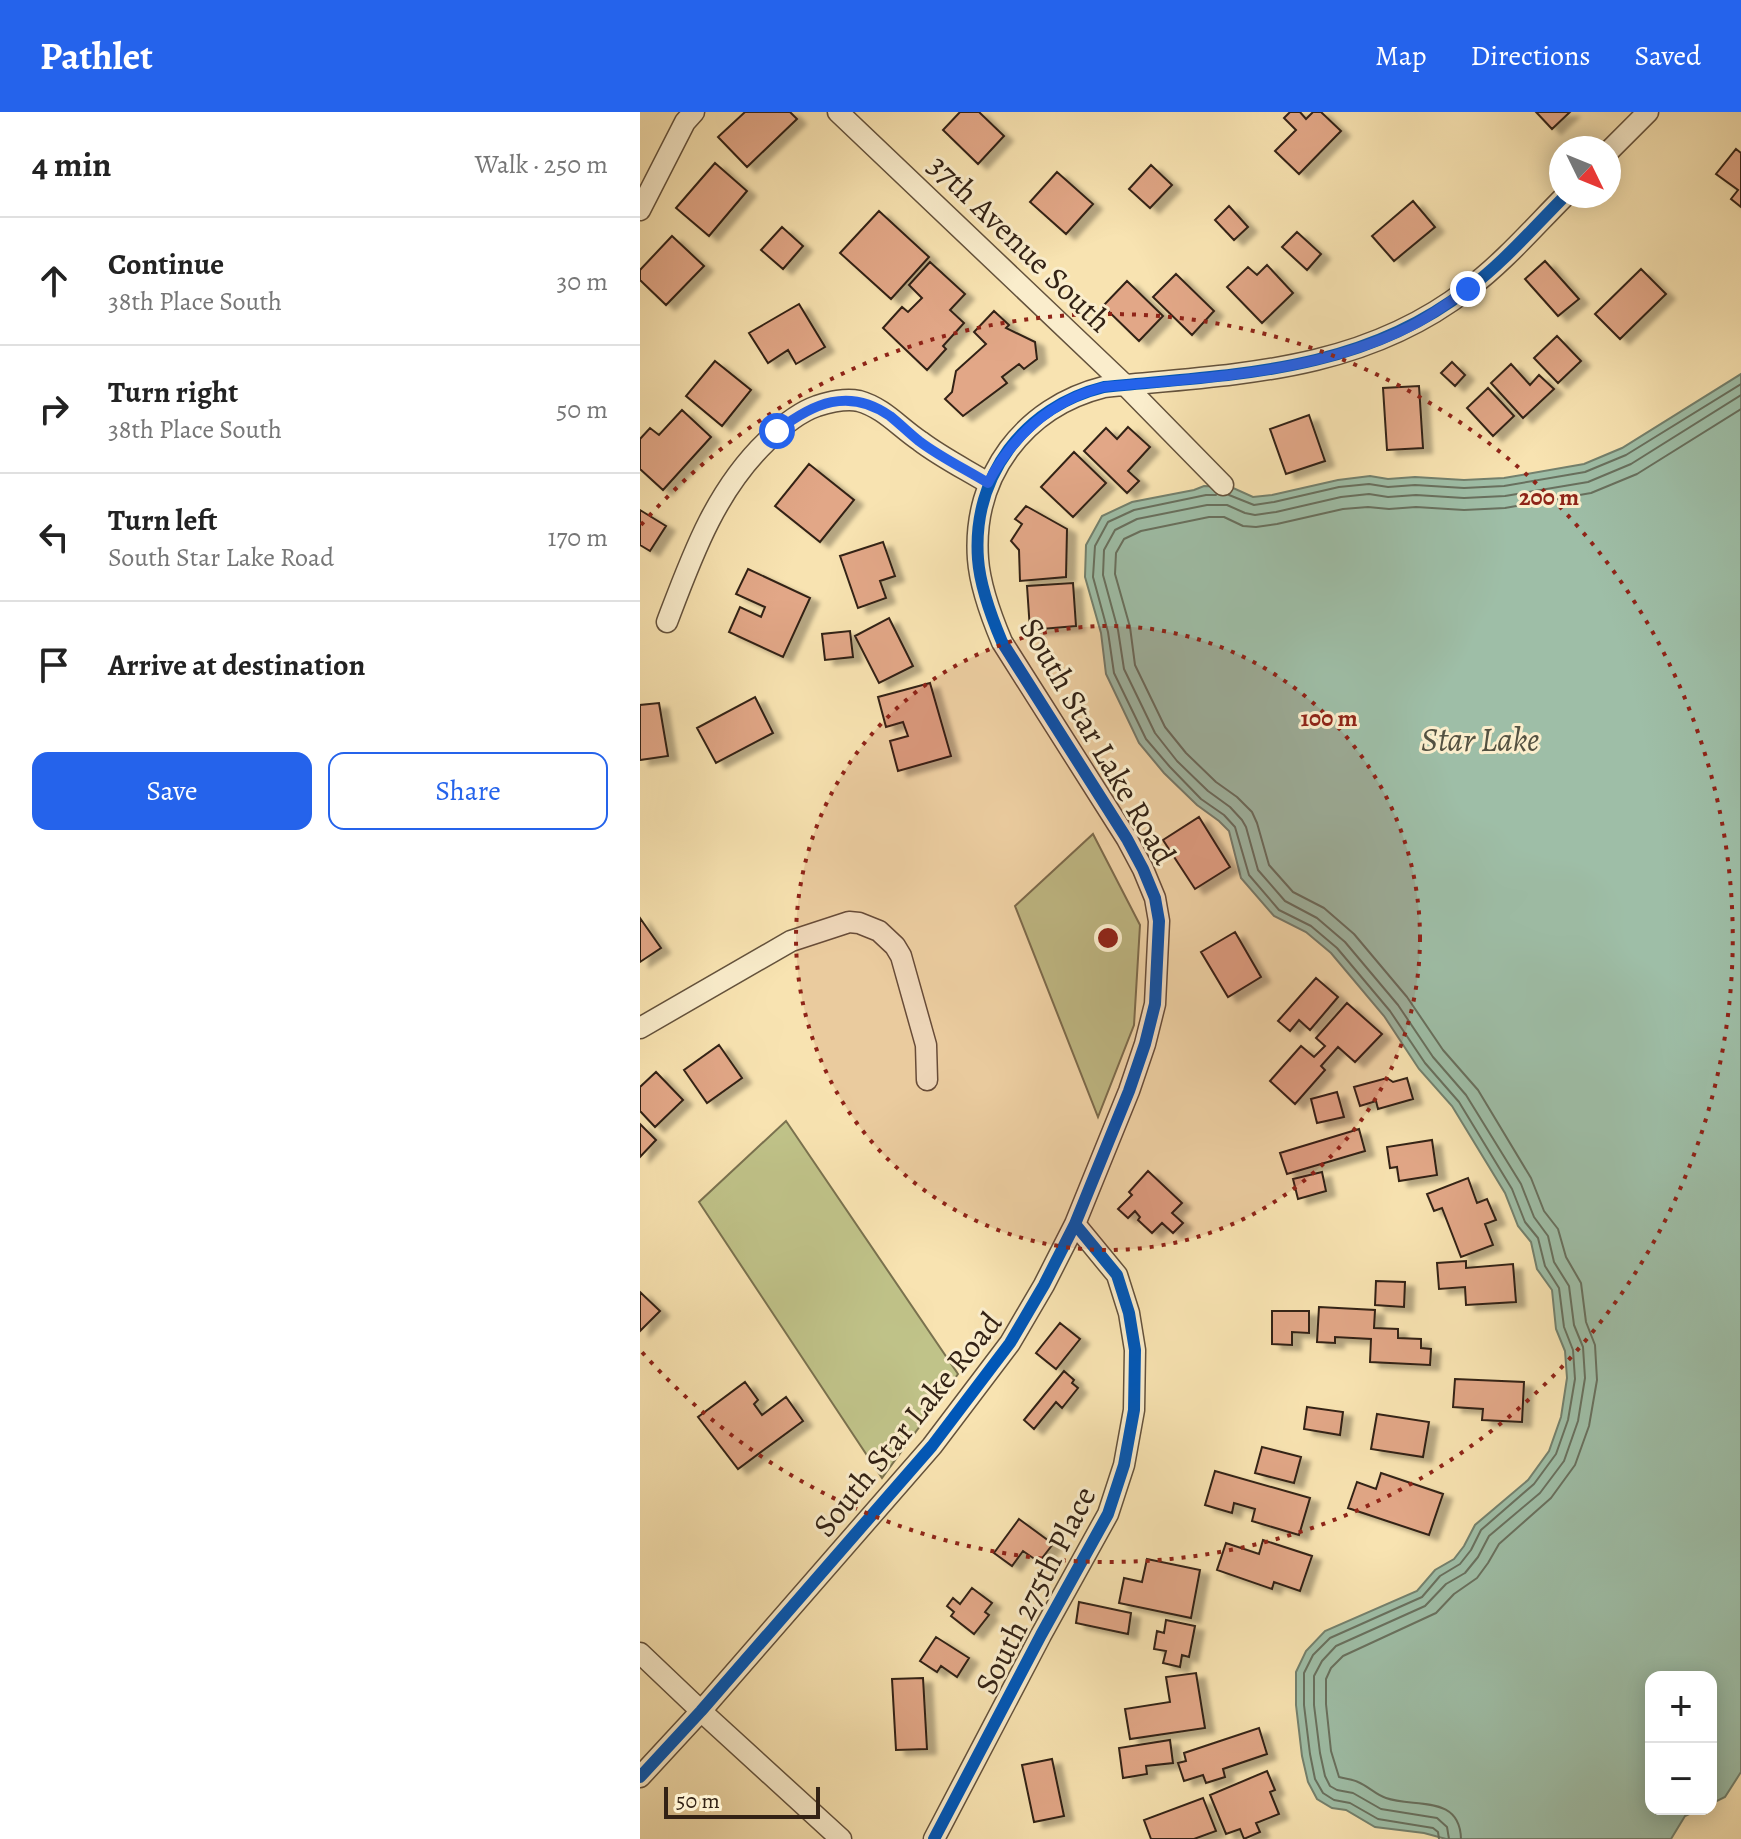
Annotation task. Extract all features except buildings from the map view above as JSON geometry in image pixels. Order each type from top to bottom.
[{"type":"street","points":[[640,210],[685,122],[694,112]]},
{"type":"street","name":"37th Avenue South","points":[[838,112],[1125,385],[1223,485]]},
{"type":"street","points":[[1621,139],[1648,112]]},
{"type":"street","name":"South Star Lake Road","points":[[640,1777],[932,1446],[1010,1343],[1075,1224],[1145,1044],[1155,1004],[1159,921],[1155,898],[1127,839],[1002,642],[992,617],[978,560],[981,511],[988,483],[997,466],[1038,419],[1082,392],[1282,368],[1331,357],[1413,325],[1491,270],[1553,208]]},
{"type":"street","points":[[667,622],[695,548],[729,485],[777,431],[808,410],[843,400],[876,408],[916,439],[988,483]]},
{"type":"street","points":[[640,1028],[791,941],[849,922],[859,923],[879,931],[901,956],[926,1045],[927,1080]]},
{"type":"street","name":"South 275th Place","points":[[934,1839],[1108,1514],[1124,1465],[1134,1410],[1135,1350],[1129,1313],[1117,1275],[1075,1224]]},
{"type":"street","points":[[640,1653],[841,1839]]},
{"type":"green space","points":[[1093,834],[1140,925],[1134,1025],[1098,1117],[1015,906]]},
{"type":"green space","points":[[786,1121],[958,1374],[882,1478],[699,1202]]},
{"type":"water","name":"Star Lake","points":[[1741,374],[1741,1772],[1725,1797],[1717,1801],[1717,1671],[1645,1671],[1645,1815],[1687,1815],[1671,1839],[1446,1839],[1375,1827],[1346,1810],[1332,1808],[1317,1799],[1308,1782],[1302,1756],[1296,1672],[1306,1651],[1325,1631],[1417,1591],[1435,1570],[1454,1559],[1475,1525],[1528,1480],[1549,1451],[1561,1417],[1567,1378],[1565,1351],[1556,1329],[1552,1290],[1537,1269],[1531,1242],[1518,1226],[1505,1193],[1452,1106],[1419,1069],[1384,1016],[1331,953],[1306,932],[1274,916],[1241,878],[1229,831],[1164,773],[1139,743],[1106,674],[1101,633],[1085,577],[1086,545],[1102,516],[1132,502],[1204,486],[1231,487],[1253,497],[1370,476],[1388,479],[1504,478],[1584,464],[1622,448]]},
{"type":"cycle path","points":[[640,1777],[932,1446],[1010,1343],[1075,1224],[1145,1044],[1155,1004],[1159,921],[1155,898],[1127,839],[1002,642],[994,622],[978,559],[978,529],[994,473],[1027,428],[1075,397],[1104,387],[1294,365],[1384,338],[1427,317],[1468,289],[1553,208]]},
{"type":"cycle path","points":[[934,1839],[1108,1514],[1124,1465],[1134,1410],[1135,1350],[1129,1313],[1117,1275],[1075,1224]]},
{"type":"route","points":[[777,431],[808,410],[843,400],[857,401],[890,416],[916,439],[988,483],[997,466],[1024,432],[1050,409],[1082,392],[1282,368],[1331,357],[1413,325],[1468,289]]}]
